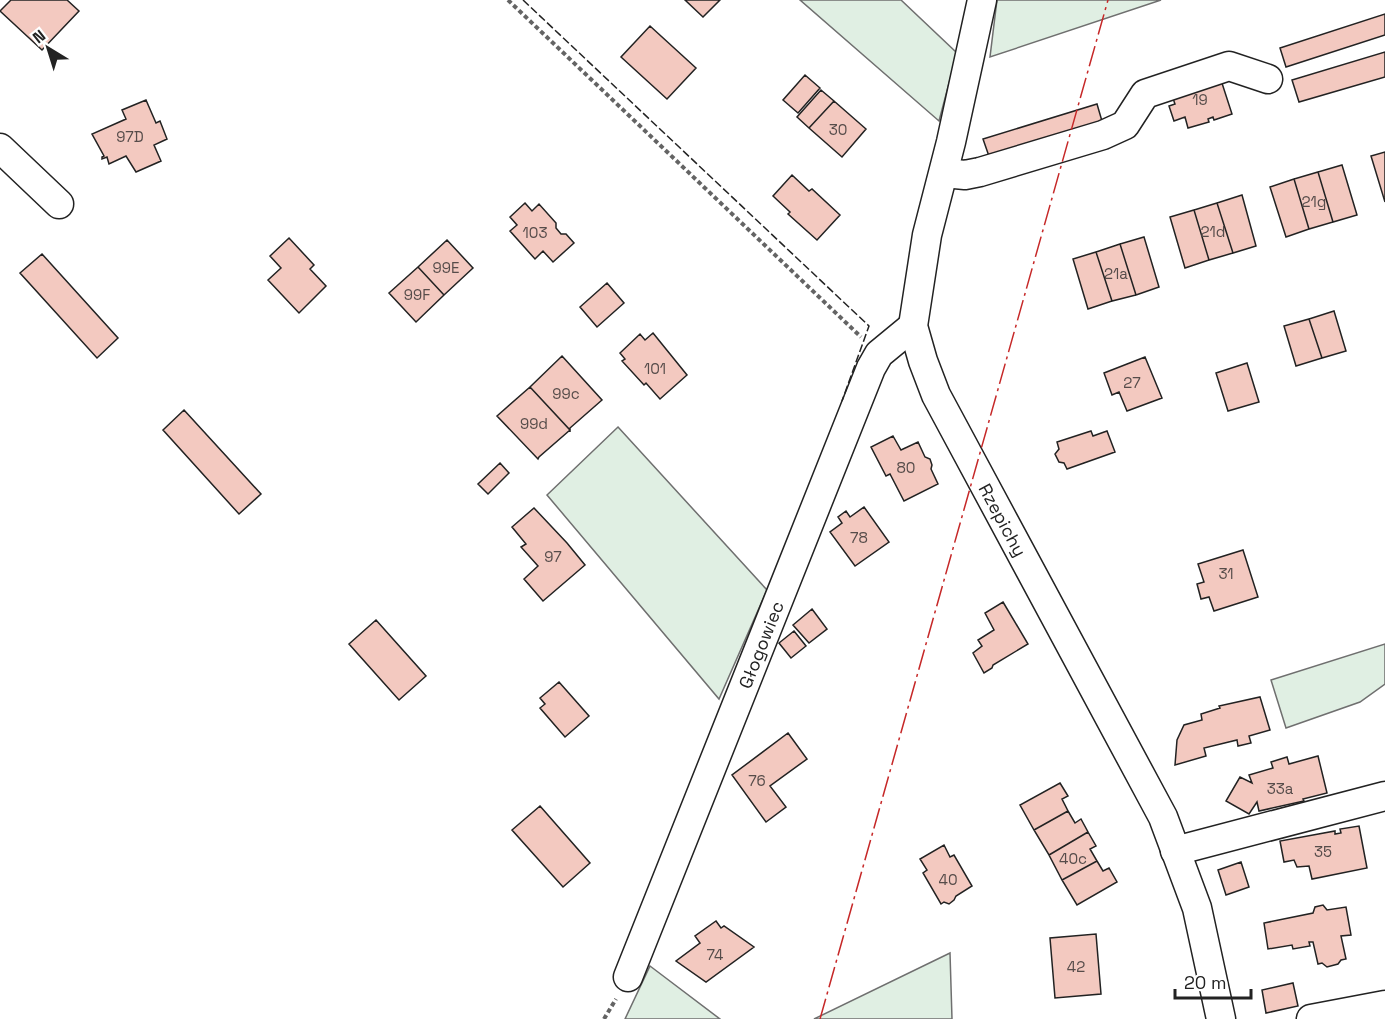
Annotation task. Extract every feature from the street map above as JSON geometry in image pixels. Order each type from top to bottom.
[{"type":"street","name":"Rzepichy","points":[[982,0],[944,173],[927,235],[913,326],[936,395],[1163,817],[1197,909],[1221,1019]]},
{"type":"street","points":[[944,173],[965,175],[980,172],[1103,135],[1125,125],[1145,94],[1229,66],[1268,79]]},
{"type":"street","points":[[0,148],[59,204]]},
{"type":"street","name":"Głogowiec","points":[[628,978],[856,402],[879,354],[913,326]]},
{"type":"street","points":[[1175,851],[1385,796]]},
{"type":"street","points":[[1311,1019],[1385,1005]]},
{"type":"path","points":[[508,0],[879,354]]},
{"type":"green space","points":[[800,0],[901,0],[957,53],[939,121]]},
{"type":"green space","points":[[997,0],[1161,0],[990,57]]},
{"type":"green space","points":[[618,427],[767,590],[719,699],[547,495]]},
{"type":"green space","points":[[1385,644],[1385,684],[1360,702],[1286,728],[1271,680]]},
{"type":"green space","points":[[950,953],[952,1019],[814,1019]]},
{"type":"green space","points":[[650,966],[720,1019],[625,1019]]},
{"type":"building","points":[[11,0],[67,0],[79,11],[42,50],[0,11]]},
{"type":"building","points":[[685,0],[720,0],[703,17]]},
{"type":"building","points":[[1385,14],[1385,35],[1286,67],[1280,48]]},
{"type":"building","points":[[650,26],[696,68],[667,99],[621,57]]},
{"type":"building","points":[[1385,52],[1385,77],[1299,102],[1292,80]]},
{"type":"building","points":[[805,75],[820,88],[798,113],[783,100]]},
{"type":"building","points":[[1220,77],[1232,114],[1214,120],[1213,117],[1208,119],[1209,122],[1188,128],[1185,117],[1174,121],[1169,106],[1175,104],[1171,93]]},
{"type":"building","points":[[821,90],[834,101],[809,128],[797,117]]},
{"type":"building","points":[[146,100],[156,123],[160,121],[167,139],[154,145],[161,161],[136,172],[126,156],[109,164],[107,157],[102,159],[104,156],[92,134],[126,119],[122,110]]},
{"type":"building","points":[[834,101],[866,129],[842,157],[809,128]]},
{"type":"building","points":[[1097,104],[1104,128],[991,162],[983,139]]},
{"type":"building","points":[[1385,152],[1385,202],[1371,156]]},
{"type":"building","points":[[1342,165],[1357,215],[1333,222],[1318,172]]},
{"type":"building","points":[[1318,172],[1333,222],[1309,229],[1294,179]]},
{"type":"building","points":[[792,175],[809,191],[812,189],[840,215],[817,240],[788,214],[790,212],[773,196]]},
{"type":"building","points":[[1294,179],[1309,229],[1286,237],[1270,187]]},
{"type":"building","points":[[1242,195],[1256,246],[1233,253],[1217,203]]},
{"type":"building","points":[[525,203],[532,211],[539,204],[556,223],[556,228],[561,234],[566,234],[574,243],[553,262],[543,251],[535,259],[510,231],[517,225],[510,217]]},
{"type":"building","points":[[1217,203],[1233,253],[1209,260],[1194,210]]},
{"type":"building","points":[[1194,210],[1209,260],[1185,268],[1170,217]]},
{"type":"building","points":[[1144,237],[1159,287],[1136,295],[1120,244]]},
{"type":"building","points":[[289,238],[314,265],[310,269],[326,286],[299,313],[268,280],[281,268],[270,256]]},
{"type":"building","points":[[447,240],[473,268],[444,295],[418,267]]},
{"type":"building","points":[[1120,244],[1136,295],[1112,301],[1096,252]]},
{"type":"building","points":[[1096,252],[1112,301],[1088,309],[1073,259]]},
{"type":"building","points":[[42,254],[118,338],[97,358],[20,273]]},
{"type":"building","points":[[418,267],[444,295],[416,322],[389,293]]},
{"type":"building","points":[[607,283],[624,303],[597,327],[580,307]]},
{"type":"building","points":[[1334,311],[1346,351],[1322,358],[1309,319]]},
{"type":"building","points":[[1309,319],[1322,358],[1296,366],[1284,326]]},
{"type":"building","points":[[653,333],[687,375],[660,399],[622,361],[625,359],[620,353],[640,334],[645,340]]},
{"type":"building","points":[[562,356],[602,400],[570,430],[530,387]]},
{"type":"building","points":[[1145,357],[1162,398],[1127,411],[1119,392],[1112,395],[1104,373]]},
{"type":"building","points":[[1247,363],[1259,402],[1228,411],[1216,373]]},
{"type":"building","points":[[530,387],[570,430],[538,459],[497,416]]},
{"type":"building","points":[[184,410],[261,494],[239,514],[163,430]]},
{"type":"building","points":[[1091,431],[1093,436],[1107,431],[1115,452],[1067,469],[1064,463],[1059,462],[1055,454],[1059,449],[1057,442]]},
{"type":"building","points":[[893,436],[901,450],[918,442],[925,457],[930,459],[931,469],[938,484],[904,501],[890,474],[886,476],[871,447]]},
{"type":"building","points":[[500,463],[509,473],[488,494],[478,484]]},
{"type":"building","points":[[864,507],[889,542],[855,566],[830,532],[842,523],[838,517],[846,511],[850,517]]},
{"type":"building","points":[[534,508],[585,565],[543,601],[524,579],[538,566],[521,547],[526,544],[512,527]]},
{"type":"building","points":[[1243,550],[1258,597],[1214,611],[1209,597],[1201,599],[1197,584],[1204,582],[1198,564]]},
{"type":"building","points":[[1003,602],[1028,644],[984,673],[973,653],[982,646],[978,640],[994,630],[985,613]]},
{"type":"building","points":[[812,609],[827,629],[809,643],[793,625]]},
{"type":"building","points":[[376,620],[426,676],[399,700],[349,644]]},
{"type":"building","points":[[794,631],[806,646],[791,658],[779,643]]},
{"type":"building","points":[[559,682],[589,716],[565,737],[540,708],[545,704],[540,698]]},
{"type":"building","points":[[1260,697],[1270,730],[1249,736],[1251,743],[1238,746],[1237,740],[1204,748],[1206,756],[1175,765],[1177,740],[1184,725],[1202,720],[1201,714],[1220,708],[1219,706]]},
{"type":"building","points":[[788,733],[807,759],[770,786],[786,807],[766,822],[732,775]]},
{"type":"building","points":[[1318,756],[1327,793],[1303,799],[1304,801],[1259,811],[1257,802],[1249,814],[1226,801],[1240,777],[1252,783],[1249,775],[1273,768],[1271,762],[1287,757],[1289,764]]},
{"type":"building","points":[[1060,783],[1068,796],[1062,799],[1068,811],[1034,830],[1020,805]]},
{"type":"building","points":[[540,806],[590,863],[563,887],[512,830]]},
{"type":"building","points":[[1068,811],[1075,823],[1081,819],[1088,832],[1049,855],[1034,830]]},
{"type":"building","points":[[1359,826],[1367,868],[1312,879],[1309,866],[1297,867],[1294,860],[1284,862],[1280,841],[1335,831],[1335,834],[1341,833],[1340,829]]},
{"type":"building","points":[[1088,832],[1096,846],[1090,849],[1097,861],[1062,880],[1049,855]]},
{"type":"building","points":[[944,845],[950,857],[954,855],[972,886],[956,896],[949,904],[944,902],[941,904],[923,873],[927,870],[920,859]]},
{"type":"building","points":[[1097,861],[1103,871],[1109,868],[1117,882],[1077,905],[1062,880]]},
{"type":"building","points":[[1241,862],[1249,887],[1226,895],[1218,870]]},
{"type":"building","points":[[1323,905],[1327,910],[1346,907],[1351,935],[1341,936],[1346,959],[1327,967],[1322,963],[1318,964],[1313,942],[1309,942],[1310,946],[1293,949],[1292,945],[1268,949],[1264,923],[1313,913],[1315,907]]},
{"type":"building","points":[[716,921],[721,928],[724,926],[754,947],[706,982],[676,961],[700,943],[695,936]]},
{"type":"building","points":[[1096,934],[1101,994],[1055,998],[1050,938]]},
{"type":"building","points":[[1293,983],[1298,1006],[1266,1013],[1262,990]]},
{"type":"fence","points":[[523,0],[869,326],[842,401]]},
{"type":"power","points":[[820,1019],[1108,0]]}]
